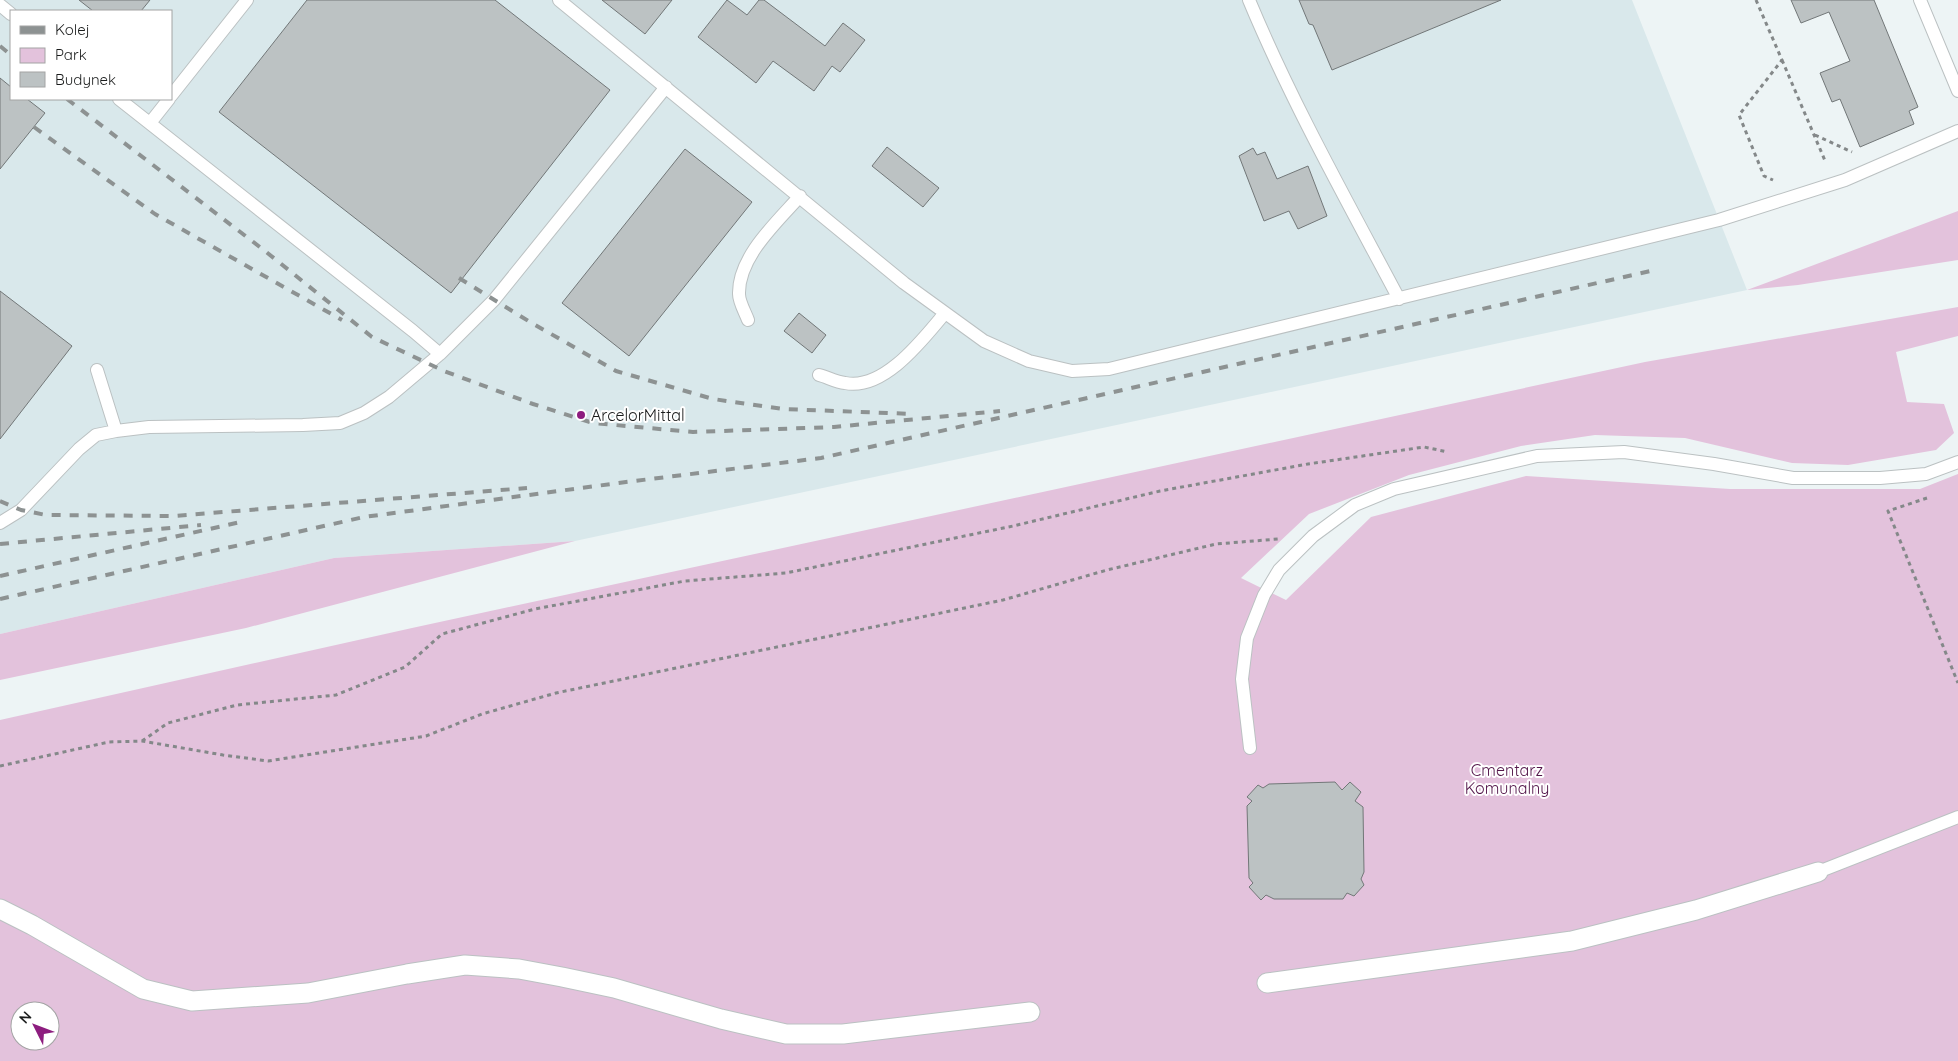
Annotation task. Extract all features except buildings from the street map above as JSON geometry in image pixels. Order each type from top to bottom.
[{"type":"street","points":[[1266,983],[1572,941],[1696,910],[1818,872]]},
{"type":"street","points":[[0,909],[32,925],[143,989],[192,1001],[308,992],[465,965],[519,969],[614,988],[721,1019],[786,1034],[843,1034],[1030,1012]]},
{"type":"lane","points":[[172,95],[247,0]]},
{"type":"lane","points":[[559,0],[904,283],[945,313],[984,341],[1028,361],[1072,371],[1109,369],[1719,220],[1845,180],[1958,130]]},
{"type":"lane","points":[[1249,0],[1285,79],[1399,299]]},
{"type":"lane","points":[[1920,0],[1958,91]]},
{"type":"lane","points":[[0,523],[21,510],[79,449],[96,435],[149,427],[340,423],[364,413],[389,397],[440,354],[494,300],[666,87]]},
{"type":"lane","points":[[120,100],[413,330],[440,354]]},
{"type":"lane","points":[[150,123],[168,100]]},
{"type":"lane","points":[[748,320],[739,295],[742,270],[761,240],[800,196]]},
{"type":"lane","points":[[819,375],[846,384],[870,381],[894,368],[945,313]]},
{"type":"lane","points":[[97,370],[116,431]]},
{"type":"lane","points":[[1250,748],[1242,678],[1247,638],[1264,595],[1279,570],[1313,536],[1355,505],[1394,489],[1537,456],[1624,452],[1714,464],[1792,478],[1880,478],[1926,474],[1958,462]]},
{"type":"lane","points":[[1818,872],[1958,817]]},
{"type":"path","points":[[1756,0],[1828,167]]},
{"type":"path","points":[[1781,183],[1764,176],[1739,115],[1782,60]]},
{"type":"path","points":[[1814,134],[1856,154],[1849,157]]},
{"type":"path","points":[[142,741],[168,723],[237,705],[336,695],[405,667],[442,634],[535,610],[685,580],[786,573],[1013,526],[1160,491],[1308,464],[1424,447],[1450,453]]},
{"type":"path","points":[[1933,496],[1888,511],[1958,683]]},
{"type":"path","points":[[0,766],[109,742],[142,741],[268,761],[426,736],[482,714],[556,693],[1003,600],[1107,570],[1216,544],[1313,536]]},
{"type":"shaded area","name":"ArcelorMittal","points":[[0,0],[1632,0],[1747,290],[575,541],[334,558],[0,634]]},
{"type":"green space","points":[[1958,211],[1958,260],[1798,285],[1747,290]]},
{"type":"green space","name":"Cmentarz Komunalny","points":[[1958,307],[1958,336],[1896,352],[1907,402],[1944,404],[1954,433],[1936,450],[1848,465],[1792,463],[1685,438],[1595,435],[1521,446],[1409,475],[1309,514],[1241,578],[1286,600],[1371,517],[1526,476],[1730,489],[1920,489],[1958,474],[1958,1061],[0,1061],[0,720],[412,628],[1645,362]]},
{"type":"green space","points":[[575,541],[246,628],[0,680],[0,634],[334,558]]},
{"type":"railway","points":[[0,46],[10,54]]},
{"type":"railway","points":[[68,100],[265,251],[372,337],[444,371],[533,404],[593,423],[693,432],[834,427],[1000,411]]},
{"type":"railway","points":[[34,127],[155,214],[342,320]]},
{"type":"railway","points":[[0,599],[364,517],[821,458],[1655,270]]},
{"type":"railway","points":[[459,278],[530,322],[616,371],[713,399],[783,409],[914,414]]},
{"type":"railway","points":[[0,501],[21,510],[46,515],[173,516],[527,488]]},
{"type":"railway","points":[[0,576],[245,521]]},
{"type":"railway","points":[[0,544],[201,525]]},
{"type":"place","name":"ArcelorMittal","points":[[581,415]]}]
